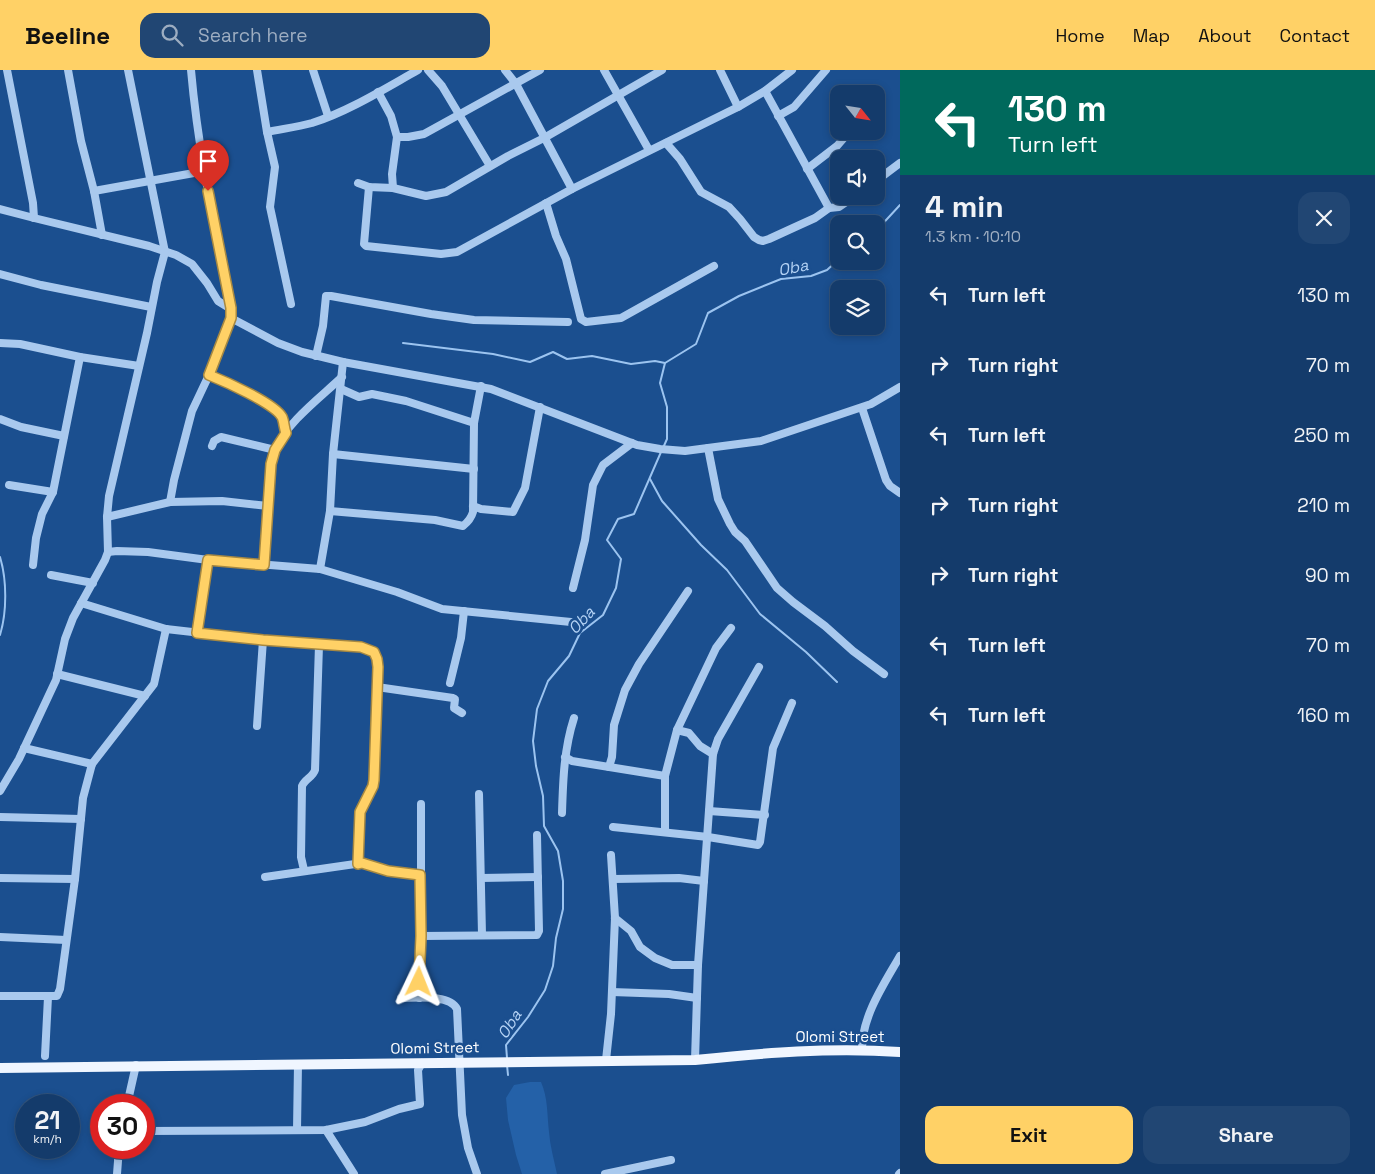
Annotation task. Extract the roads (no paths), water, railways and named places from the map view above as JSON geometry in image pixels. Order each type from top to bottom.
[{"type":"main road","name":"Olomi Street","points":[[0,1068],[695,1060],[761,1053],[862,1049],[900,1052]]},
{"type":"street","points":[[7,70],[33,203],[34,218]]},
{"type":"street","points":[[68,70],[81,141],[94,191],[102,235]]},
{"type":"street","points":[[0,792],[24,748],[57,674],[65,639],[81,603],[108,552],[107,516],[109,496],[165,252],[128,70]]},
{"type":"street","points":[[170,502],[192,411],[209,375],[231,318],[231,308],[204,171],[195,115],[191,70]]},
{"type":"street","points":[[257,70],[275,167],[270,207],[291,304]]},
{"type":"street","points":[[313,70],[328,116]]},
{"type":"street","points":[[267,132],[312,122],[328,116],[418,70]]},
{"type":"street","points":[[428,70],[442,86],[458,116],[490,166]]},
{"type":"street","points":[[505,70],[516,84],[572,189]]},
{"type":"street","points":[[397,137],[424,134],[540,70]]},
{"type":"street","points":[[604,70],[649,150]]},
{"type":"street","points":[[358,183],[369,187],[392,188],[426,196],[434,196],[446,192],[662,70]]},
{"type":"street","points":[[720,70],[738,107]]},
{"type":"street","points":[[369,187],[364,244],[371,247],[441,254],[457,252],[572,189],[738,107],[765,91],[792,70]]},
{"type":"street","points":[[778,116],[794,107],[826,70]]},
{"type":"street","points":[[765,91],[829,208]]},
{"type":"street","points":[[378,92],[391,116],[397,137],[392,188]]},
{"type":"street","points":[[807,169],[842,140]]},
{"type":"street","points":[[666,143],[680,159],[701,192],[729,207],[754,237],[759,240],[769,239],[815,218],[829,208],[842,205]]},
{"type":"street","points":[[885,175],[900,163]]},
{"type":"street","points":[[94,191],[204,171]]},
{"type":"street","points":[[546,204],[556,236],[566,259],[581,319],[586,322],[622,318],[714,266]]},
{"type":"street","points":[[0,209],[176,255],[192,264],[207,283],[218,302],[231,308]]},
{"type":"street","points":[[0,274],[41,285],[151,307]]},
{"type":"street","points":[[316,356],[323,326],[326,296],[474,320],[568,322]]},
{"type":"street","points":[[231,318],[278,343],[316,356],[481,386],[632,443],[666,450],[685,451],[770,439],[862,408],[900,387]]},
{"type":"street","points":[[0,343],[20,344],[80,357],[140,366]]},
{"type":"street","points":[[33,565],[40,522],[46,503],[53,492],[80,357]]},
{"type":"street","points":[[320,569],[330,511],[333,454],[343,362]]},
{"type":"street","points":[[209,375],[259,399],[282,417],[298,418]]},
{"type":"street","points":[[264,565],[271,464],[275,450],[298,418],[342,376]]},
{"type":"street","points":[[330,511],[435,520],[463,526],[470,520],[473,512],[474,423],[481,386]]},
{"type":"street","points":[[341,389],[359,397],[372,394],[406,401],[474,423]]},
{"type":"street","points":[[473,506],[513,512],[525,488],[540,407]]},
{"type":"street","points":[[862,408],[886,480],[890,486],[900,492]]},
{"type":"street","points":[[282,417],[286,433]]},
{"type":"street","points":[[0,419],[64,436]]},
{"type":"street","points":[[212,446],[214,441],[221,436],[275,450]]},
{"type":"street","points":[[573,588],[585,540],[593,485],[603,465],[632,443]]},
{"type":"street","points":[[708,448],[718,499],[730,524],[735,532],[745,541],[777,588],[859,656],[884,674]]},
{"type":"street","points":[[333,454],[474,469]]},
{"type":"street","points":[[9,485],[53,492]]},
{"type":"street","points":[[107,516],[170,502],[222,501],[268,506]]},
{"type":"street","points":[[108,552],[117,550],[148,552],[208,560],[320,569],[397,592],[442,608],[571,622]]},
{"type":"street","points":[[197,633],[208,560]]},
{"type":"street","points":[[51,574],[92,584]]},
{"type":"street","points":[[609,767],[612,757],[614,725],[624,690],[639,664],[688,591]]},
{"type":"street","points":[[81,603],[166,629],[263,640],[361,647],[374,652],[377,659],[374,780],[360,812],[358,864]]},
{"type":"street","points":[[450,683],[461,638],[464,611]]},
{"type":"street","points":[[665,832],[665,776],[676,730],[716,648],[731,628]]},
{"type":"street","points":[[0,996],[57,996],[60,989],[75,879],[83,798],[92,764],[154,684],[166,629]]},
{"type":"street","points":[[257,726],[263,640]]},
{"type":"street","points":[[304,870],[301,857],[302,786],[303,782],[315,770],[319,645]]},
{"type":"street","points":[[695,1060],[698,965],[713,754],[718,739],[759,667]]},
{"type":"street","points":[[57,674],[145,696]]},
{"type":"street","points":[[377,687],[455,698],[454,708],[462,713]]},
{"type":"street","points":[[613,827],[708,837],[758,845],[765,815],[774,748],[792,703]]},
{"type":"street","points":[[562,813],[565,757],[574,718]]},
{"type":"street","points":[[676,730],[689,733],[700,746],[713,754]]},
{"type":"street","points":[[24,748],[92,764]]},
{"type":"street","points":[[565,757],[572,762],[665,776]]},
{"type":"street","points":[[479,794],[482,935]]},
{"type":"street","points":[[419,998],[421,804]]},
{"type":"street","points":[[710,811],[765,815]]},
{"type":"street","points":[[0,817],[81,818]]},
{"type":"street","points":[[421,936],[537,935],[539,931],[537,835]]},
{"type":"street","points":[[606,1060],[610,1034],[615,918],[611,855]]},
{"type":"street","points":[[265,877],[362,863],[388,871],[420,875]]},
{"type":"street","points":[[481,878],[538,877]]},
{"type":"street","points":[[0,878],[75,879]]},
{"type":"street","points":[[613,878],[679,878],[704,881]]},
{"type":"street","points":[[615,918],[631,931],[640,947],[655,958],[672,965],[698,965]]},
{"type":"street","points":[[0,937],[66,940]]},
{"type":"street","points":[[862,1049],[867,1020],[900,956]]},
{"type":"street","points":[[612,992],[669,994],[697,998]]},
{"type":"street","points":[[45,1056],[48,997]]},
{"type":"street","points":[[401,998],[448,1000],[456,1006],[461,1100],[465,1135],[477,1174]]},
{"type":"street","points":[[155,1131],[326,1130],[365,1122],[399,1109],[420,1104],[418,1070],[422,1063]]},
{"type":"street","points":[[297,1130],[298,1064]]},
{"type":"street","points":[[129,1094],[136,1065]]},
{"type":"street","points":[[326,1130],[354,1174]]},
{"type":"street","points":[[117,1174],[118,1159]]},
{"type":"street","points":[[605,1174],[672,1160]]},
{"type":"waterway","name":"Oba","points":[[885,221],[900,205]]},
{"type":"waterway","name":"Oba","points":[[663,448],[667,439],[667,407],[660,383],[665,363],[696,344],[708,313],[739,296],[781,279],[811,276],[830,267]]},
{"type":"waterway","points":[[403,343],[493,354],[530,362],[553,352],[567,359],[592,356],[631,364],[655,361],[665,363]]},
{"type":"waterway","name":"Oba","points":[[507,1058],[506,1045],[528,1017],[545,990],[553,966],[556,938],[563,909],[563,881],[558,851],[544,826],[543,796],[536,766],[533,741],[537,709],[548,681],[569,656],[580,633],[603,615],[616,588],[621,559],[607,540],[618,519],[634,514],[661,452]]},
{"type":"waterway","points":[[650,479],[662,501],[701,545],[727,570],[760,614],[806,652],[837,682]]},
{"type":"waterway","points":[[0,557],[4,576],[5,596],[4,616],[0,635]]},
{"type":"waterway","name":"Oba","points":[[507,1065],[508,1075]]}]
